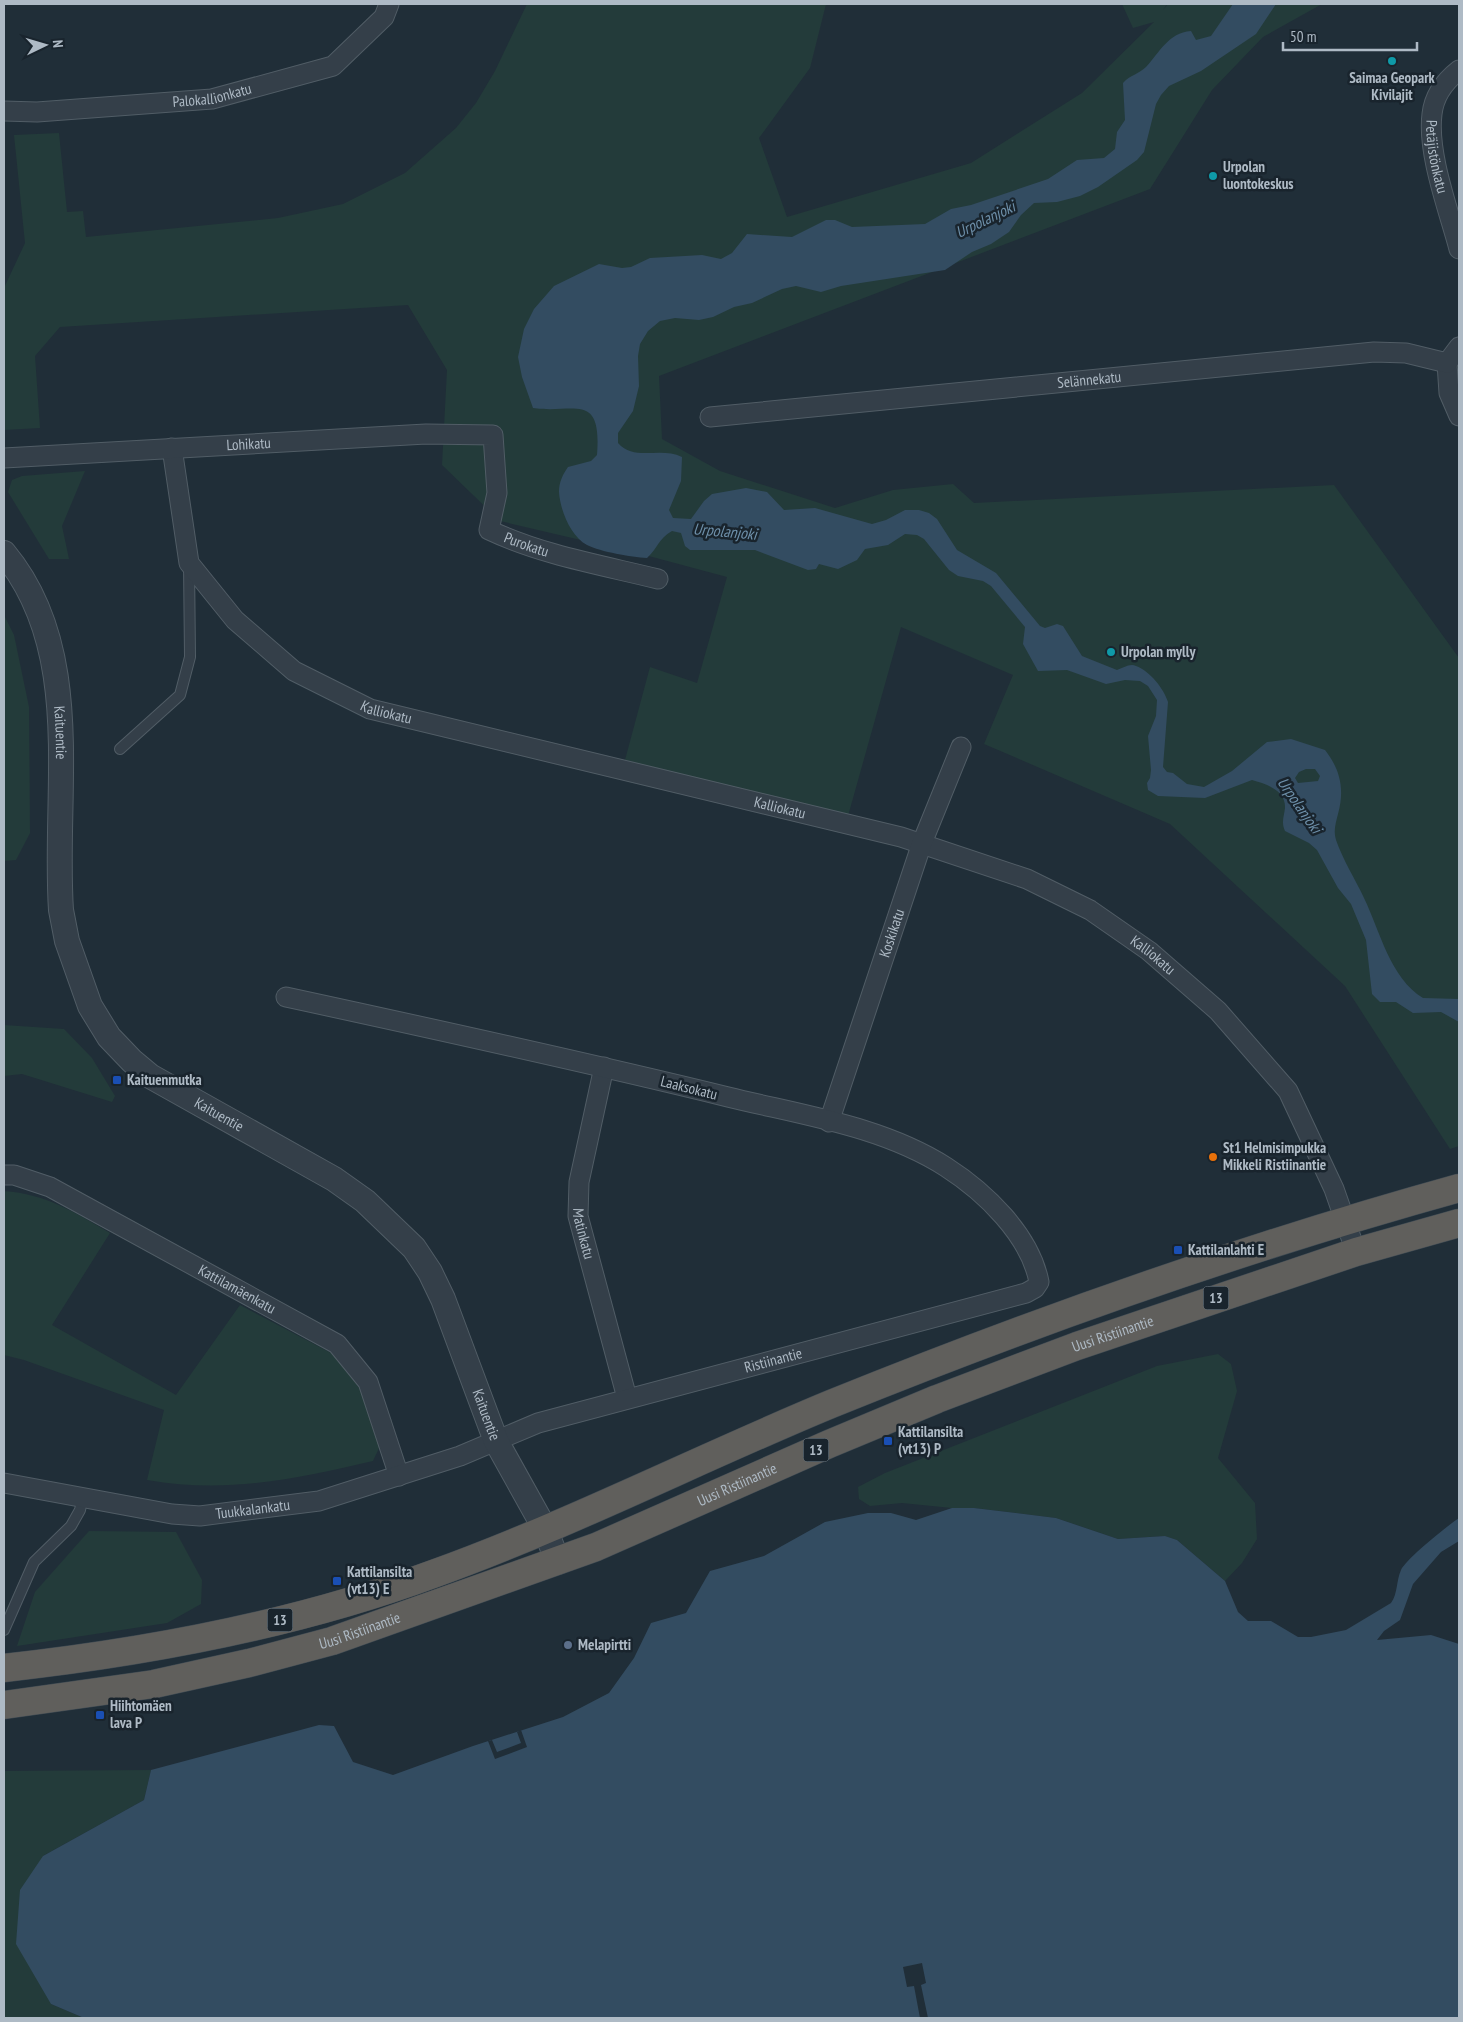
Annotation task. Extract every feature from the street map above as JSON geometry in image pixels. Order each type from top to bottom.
[{"type":"highway","name":"Uusi Ristiinantie","points":[[4,1668],[89,1658],[238,1631],[379,1593],[500,1549],[828,1406],[1060,1316],[1204,1266],[1459,1188]]},
{"type":"highway","name":"Uusi Ristiinantie","points":[[4,1705],[154,1684],[249,1663],[332,1641],[558,1562],[937,1399],[1077,1346],[1356,1252],[1459,1223]]},
{"type":"street","name":"Palokallionkatu","points":[[4,111],[37,112],[212,100],[324,69],[334,66],[384,18],[389,4]]},
{"type":"street","name":"Petäjistönkatu","points":[[1459,70],[1445,83],[1436,98],[1432,114],[1432,133],[1439,176],[1459,250]]},
{"type":"street","points":[[1459,347],[1447,363],[1449,393],[1459,416]]},
{"type":"street","name":"Selännekatu","points":[[710,417],[1374,352],[1406,354],[1447,363]]},
{"type":"street","name":"Lohikatu","points":[[4,458],[426,434],[494,435]]},
{"type":"street","name":"Purokatu","points":[[494,435],[497,492],[489,530],[532,548],[658,579]]},
{"type":"street","points":[[172,448],[189,563]]},
{"type":"street","name":"Kaituentie","points":[[4,554],[34,602],[54,660],[60,720],[61,910],[69,948],[90,1006],[109,1037],[150,1076],[334,1179],[365,1201],[414,1248],[430,1272],[443,1299],[496,1441],[545,1528],[558,1562]]},
{"type":"street","name":"Kalliokatu","points":[[189,563],[235,620],[294,671],[370,709],[922,843],[1027,879],[1090,910],[1149,951],[1218,1011],[1288,1091],[1334,1189],[1356,1252]]},
{"type":"street","name":"Koskikatu","points":[[829,1122],[922,843],[961,747]]},
{"type":"street","name":"Laaksokatu","points":[[286,997],[604,1067],[888,1138],[947,1167],[1007,1219],[1022,1239],[1037,1273]]},
{"type":"street","name":"Matinkatu","points":[[604,1067],[579,1182],[578,1216],[627,1398]]},
{"type":"street","name":"Kattilamäenkatu","points":[[4,1175],[14,1175],[50,1187],[337,1344],[368,1382],[399,1476]]},
{"type":"street","name":"Ristiinantie","points":[[496,1441],[538,1423],[627,1398],[1026,1293],[1035,1288],[1039,1282],[1037,1273]]},
{"type":"street","name":"Tuukkalankatu","points":[[4,1482],[172,1514],[200,1516],[319,1501],[460,1456],[496,1441]]},
{"type":"lane","points":[[120,750],[180,695],[190,657],[189,563]]},
{"type":"lane","points":[[4,1630],[34,1562],[71,1526],[80,1510],[83,1496]]},
{"type":"green space","points":[[527,4],[826,4],[810,68],[759,138],[787,217],[971,163],[1082,93],[1154,22],[1133,28],[1122,4],[1167,4],[1163,10],[1168,4],[1322,4],[1263,37],[1212,90],[1150,189],[659,376],[662,439],[720,471],[835,508],[893,490],[953,484],[974,503],[1334,485],[1459,658],[1459,1146],[1450,1149],[1345,986],[1170,824],[984,744],[1013,675],[901,627],[848,816],[625,760],[650,667],[697,683],[727,577],[645,555],[500,521],[442,465],[447,370],[408,305],[60,327],[35,356],[40,428],[4,430],[4,288],[25,243],[14,135],[59,133],[67,212],[83,211],[86,237],[278,218],[343,204],[405,173],[456,128],[476,103],[495,71]]},
{"type":"green space","points":[[85,471],[62,526],[69,559],[49,559],[8,492],[12,480],[22,476]]},
{"type":"green space","points":[[4,615],[14,635],[29,707],[30,833],[16,860],[4,861]]},
{"type":"green space","points":[[4,1025],[64,1029],[92,1058],[115,1096],[112,1102],[22,1074],[4,1076]]},
{"type":"green space","points":[[4,1191],[47,1200],[72,1211],[110,1233],[52,1325],[176,1395],[240,1305],[333,1354],[361,1390],[380,1446],[373,1461],[288,1479],[233,1485],[176,1484],[147,1480],[164,1410],[24,1360],[4,1355]]},
{"type":"green space","points":[[1218,1354],[1231,1364],[1237,1391],[1218,1458],[1255,1503],[1257,1539],[1242,1563],[1225,1581],[1177,1540],[1165,1536],[1118,1539],[1056,1518],[974,1508],[952,1508],[902,1503],[870,1506],[859,1499],[858,1487],[885,1473],[1157,1366]]},
{"type":"green space","points":[[89,1531],[176,1532],[202,1580],[201,1604],[167,1623],[17,1646],[35,1592]]},
{"type":"green space","points":[[151,1770],[144,1800],[43,1856],[51,2004],[84,2018],[4,2018],[4,1771]]},
{"type":"water","name":"Urpolanjoki","points":[[1233,4],[1276,4],[1256,34],[1201,71],[1169,86],[1156,104],[1144,152],[1137,160],[1098,187],[1080,196],[1057,202],[1034,203],[1021,215],[1009,232],[991,244],[972,252],[945,270],[841,286],[821,292],[796,286],[782,289],[752,303],[734,307],[713,317],[699,320],[675,318],[660,321],[648,331],[640,344],[638,356],[639,386],[633,411],[618,433],[618,443],[632,452],[665,453],[682,457],[681,481],[669,510],[673,518],[691,519],[704,501],[712,494],[746,488],[767,492],[784,510],[815,508],[872,524],[886,520],[905,510],[919,510],[929,513],[937,519],[957,550],[996,573],[1040,626],[1045,628],[1057,624],[1063,626],[1082,656],[1117,670],[1134,665],[1151,676],[1160,686],[1168,702],[1163,767],[1167,772],[1173,773],[1187,784],[1204,787],[1232,771],[1267,742],[1291,739],[1325,750],[1338,772],[1341,788],[1335,837],[1364,898],[1387,953],[1402,979],[1423,998],[1459,999],[1459,1022],[1441,1012],[1413,1013],[1396,1002],[1380,1002],[1372,994],[1366,940],[1351,904],[1338,888],[1317,850],[1309,843],[1285,831],[1283,822],[1285,808],[1279,792],[1252,780],[1205,798],[1158,796],[1148,790],[1147,783],[1151,770],[1148,736],[1156,716],[1157,700],[1148,686],[1140,681],[1125,680],[1106,684],[1067,670],[1038,671],[1023,644],[1025,627],[991,586],[983,581],[958,576],[949,570],[924,539],[917,535],[905,534],[888,545],[865,549],[857,560],[838,569],[819,564],[816,569],[808,570],[755,550],[690,550],[685,546],[681,533],[672,531],[664,537],[647,558],[600,550],[581,541],[567,522],[561,506],[559,488],[564,472],[568,467],[591,461],[597,455],[595,422],[590,414],[582,410],[533,408],[522,377],[518,357],[524,329],[534,309],[554,286],[599,264],[622,268],[631,267],[650,258],[702,255],[721,259],[732,253],[747,234],[792,237],[826,220],[835,220],[852,227],[925,224],[951,209],[971,205],[1048,179],[1077,160],[1104,158],[1115,149],[1117,132],[1125,120],[1123,83],[1146,67],[1165,44],[1176,35],[1191,31],[1196,40],[1211,36]],"holes":[[[1306,769],[1315,769],[1320,776],[1318,781],[1298,783],[1295,778],[1299,772]]]},
{"type":"water","points":[[952,1508],[974,1508],[1056,1518],[1118,1539],[1165,1536],[1177,1540],[1225,1581],[1238,1612],[1248,1621],[1271,1621],[1298,1637],[1311,1637],[1346,1630],[1391,1603],[1395,1595],[1399,1574],[1404,1565],[1427,1543],[1459,1518],[1459,1541],[1441,1552],[1413,1584],[1400,1620],[1384,1631],[1377,1640],[1431,1635],[1459,1644],[1459,2018],[84,2018],[51,2004],[16,1944],[20,1890],[43,1856],[144,1800],[151,1770],[319,1725],[334,1726],[353,1762],[393,1775],[473,1746],[563,1717],[609,1693],[634,1658],[651,1623],[686,1613],[710,1571],[764,1556],[825,1522],[868,1513],[891,1513],[916,1520]]},
{"type":"pier","points":[[521,1730],[527,1747],[495,1759],[488,1741],[492,1740],[497,1752],[521,1743],[517,1732]]},
{"type":"pier","points":[[922,1963],[926,1983],[921,1985],[928,2018],[920,2018],[914,1986],[907,1987],[903,1967]]},
{"type":"place","name":"Saimaa Geopark Kivilajit","points":[[1392,61]]},
{"type":"place","name":"Urpolan luontokeskus","points":[[1213,176]]},
{"type":"place","name":"Urpolan mylly","points":[[1111,652]]},
{"type":"place","name":"Kaituenmutka","points":[[117,1080]]},
{"type":"place","name":"St1 Helmisimpukka Mikkeli Ristiinantie","points":[[1213,1157]]},
{"type":"place","name":"Kattilanlahti E","points":[[1178,1250]]},
{"type":"place","name":"Kattilansilta (vt13) P","points":[[888,1441]]},
{"type":"place","name":"Kattilansilta (vt13) E","points":[[337,1581]]},
{"type":"place","name":"Melapirtti","points":[[568,1645]]},
{"type":"place","name":"Hiihtomäen lava P","points":[[100,1715]]}]
